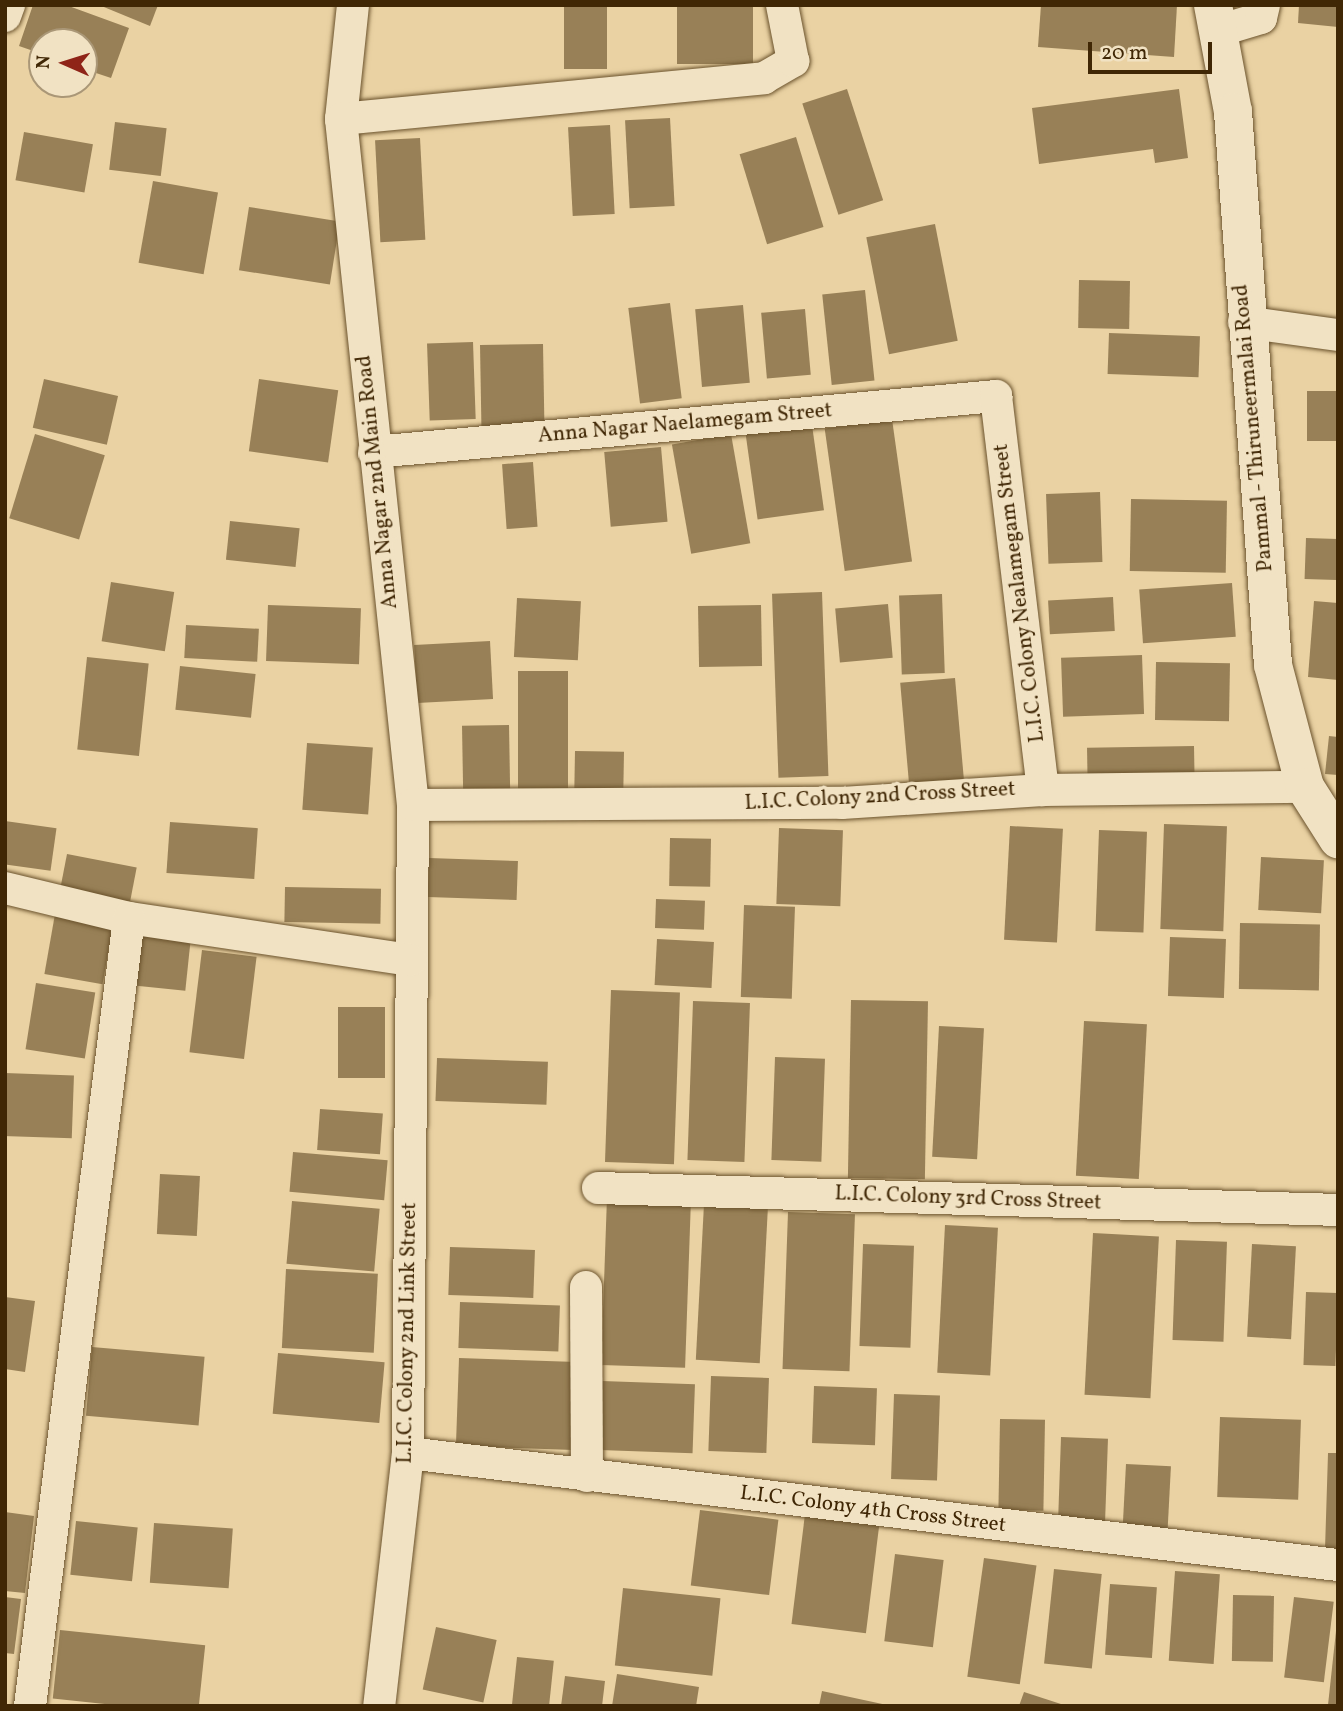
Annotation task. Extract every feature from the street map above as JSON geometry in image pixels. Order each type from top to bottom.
[{"type":"street","points":[[5,16],[9,5]]},
{"type":"street","name":"Anna Nagar 2nd Main Road","points":[[353,5],[341,119],[413,805],[411,960]]},
{"type":"street","points":[[341,119],[764,78],[793,61],[782,5]]},
{"type":"street","points":[[1215,18],[1261,19],[1264,5]]},
{"type":"street","name":"Pammal - Thiruneermalai Road","points":[[1215,18],[1233,112],[1244,323],[1273,665],[1305,787],[1338,839]]},
{"type":"street","points":[[1244,323],[1338,335]]},
{"type":"street","name":"Anna Nagar Naelamegam Street","points":[[374,452],[996,396]]},
{"type":"street","name":"L.I.C. Colony Nealamegam Street","points":[[996,396],[1043,790]]},
{"type":"street","name":"L.I.C. Colony 2nd Cross Street","points":[[413,805],[842,803],[1043,790],[1305,787]]},
{"type":"street","points":[[5,888],[129,918],[411,960]]},
{"type":"street","points":[[30,1706],[129,918]]},
{"type":"street","name":"L.I.C. Colony 2nd Link Street","points":[[379,1706],[408,1453],[411,960]]},
{"type":"street","name":"L.I.C. Colony 3rd Cross Street","points":[[598,1188],[1338,1210]]},
{"type":"street","points":[[586,1287],[587,1476]]},
{"type":"street","name":"L.I.C. Colony 4th Cross Street","points":[[408,1453],[1338,1565]]},
{"type":"building","points":[[33,5],[66,5],[129,28],[111,78],[98,74],[98,28],[28,28],[28,49],[19,46]]},
{"type":"building","points":[[99,5],[158,5],[150,26]]},
{"type":"building","points":[[564,5],[607,5],[607,69],[564,69]]},
{"type":"building","points":[[677,5],[753,5],[753,64],[677,64]]},
{"type":"building","points":[[1041,5],[1177,5],[1174,57],[1038,47]]},
{"type":"building","points":[[1299,5],[1338,5],[1338,27],[1298,23]]},
{"type":"building","points":[[847,89],[883,200],[838,215],[802,104]]},
{"type":"building","points":[[1179,89],[1188,158],[1155,163],[1153,149],[1039,164],[1032,108]]},
{"type":"building","points":[[670,118],[675,206],[630,208],[625,120]]},
{"type":"building","points":[[115,122],[167,128],[161,176],[109,170]]},
{"type":"building","points":[[610,125],[615,214],[573,216],[568,127]]},
{"type":"building","points":[[24,132],[93,144],[84,192],[15,180]]},
{"type":"building","points":[[796,137],[823,227],[767,244],[740,154]]},
{"type":"building","points":[[420,138],[425,240],[380,242],[375,140]]},
{"type":"building","points":[[153,181],[218,192],[204,274],[139,263]]},
{"type":"building","points":[[249,207],[340,221],[330,285],[239,270]]},
{"type":"building","points":[[935,224],[958,341],[889,354],[866,237]]},
{"type":"building","points":[[1079,280],[1130,281],[1129,329],[1078,328]]},
{"type":"building","points":[[865,290],[875,381],[832,385],[822,294]]},
{"type":"building","points":[[670,303],[682,398],[640,403],[628,308]]},
{"type":"building","points":[[743,305],[750,383],[702,387],[695,309]]},
{"type":"building","points":[[805,309],[811,375],[767,379],[761,313]]},
{"type":"building","points":[[1109,333],[1200,336],[1199,377],[1108,374]]},
{"type":"building","points":[[473,342],[476,419],[430,421],[427,344]]},
{"type":"building","points":[[543,344],[544,427],[481,428],[480,345]]},
{"type":"building","points":[[44,379],[118,396],[107,445],[33,428]]},
{"type":"building","points":[[259,379],[338,390],[328,462],[249,451]]},
{"type":"building","points":[[1307,391],[1338,391],[1338,441],[1307,441]]},
{"type":"building","points":[[892,419],[912,562],[845,571],[825,428]]},
{"type":"building","points":[[812,425],[824,510],[758,519],[746,434]]},
{"type":"building","points":[[35,434],[105,455],[79,539],[9,518]]},
{"type":"building","points":[[731,434],[750,543],[691,554],[672,444]]},
{"type":"building","points":[[661,447],[668,522],[611,527],[604,452]]},
{"type":"building","points":[[533,462],[538,527],[507,529],[502,464]]},
{"type":"building","points":[[1100,492],[1102,562],[1048,564],[1046,494]]},
{"type":"building","points":[[1131,499],[1227,501],[1226,573],[1130,571]]},
{"type":"building","points":[[230,521],[300,528],[296,567],[226,560]]},
{"type":"building","points":[[1306,538],[1338,539],[1337,580],[1305,579]]},
{"type":"building","points":[[111,582],[174,592],[165,651],[102,641]]},
{"type":"building","points":[[1232,583],[1236,637],[1143,643],[1139,589]]},
{"type":"building","points":[[822,592],[828,776],[778,778],[772,594]]},
{"type":"building","points":[[942,594],[945,673],[902,674],[899,596]]},
{"type":"building","points":[[1113,597],[1115,631],[1050,634],[1048,600]]},
{"type":"building","points":[[517,598],[581,601],[578,660],[514,657]]},
{"type":"building","points":[[1314,601],[1338,603],[1338,680],[1308,677]]},
{"type":"building","points":[[888,604],[893,658],[840,662],[835,609]]},
{"type":"building","points":[[268,605],[361,608],[359,664],[266,661]]},
{"type":"building","points":[[761,605],[762,666],[699,667],[698,606]]},
{"type":"building","points":[[186,625],[259,629],[257,662],[184,658]]},
{"type":"building","points":[[490,641],[493,699],[417,703],[414,645]]},
{"type":"building","points":[[1142,655],[1144,714],[1063,717],[1061,658]]},
{"type":"building","points":[[87,657],[149,663],[139,756],[77,749]]},
{"type":"building","points":[[1156,662],[1230,663],[1229,721],[1155,720]]},
{"type":"building","points":[[180,666],[256,674],[251,718],[175,710]]},
{"type":"building","points":[[518,671],[568,671],[568,793],[518,793]]},
{"type":"building","points":[[955,678],[965,792],[910,796],[900,683]]},
{"type":"building","points":[[509,725],[510,798],[463,799],[462,726]]},
{"type":"building","points":[[1329,736],[1338,737],[1338,775],[1325,774]]},
{"type":"building","points":[[307,743],[373,748],[368,814],[302,810]]},
{"type":"building","points":[[1194,746],[1195,788],[1088,790],[1087,748]]},
{"type":"building","points":[[575,751],[624,752],[623,793],[574,792]]},
{"type":"building","points":[[5,821],[56,828],[51,871],[5,864]]},
{"type":"building","points":[[170,822],[258,828],[254,879],[166,873]]},
{"type":"building","points":[[1164,824],[1227,826],[1223,931],[1160,929]]},
{"type":"building","points":[[1010,826],[1063,829],[1057,943],[1004,940]]},
{"type":"building","points":[[779,828],[843,830],[840,906],[776,904]]},
{"type":"building","points":[[1099,830],[1147,832],[1143,933],[1095,931]]},
{"type":"building","points":[[670,838],[711,839],[710,887],[669,886]]},
{"type":"building","points":[[67,854],[137,868],[128,911],[59,897]]},
{"type":"building","points":[[1261,857],[1324,860],[1321,913],[1258,910]]},
{"type":"building","points":[[429,858],[518,861],[517,900],[428,897]]},
{"type":"building","points":[[285,887],[381,889],[380,924],[284,922]]},
{"type":"building","points":[[656,899],[705,901],[704,930],[655,928]]},
{"type":"building","points":[[744,905],[795,907],[792,999],[741,997]]},
{"type":"building","points":[[55,914],[113,924],[103,984],[44,974]]},
{"type":"building","points":[[1240,923],[1320,924],[1319,990],[1239,989]]},
{"type":"building","points":[[142,934],[191,939],[185,991],[137,986]]},
{"type":"building","points":[[1170,937],[1226,939],[1224,998],[1168,996]]},
{"type":"building","points":[[657,939],[714,942],[712,988],[655,985]]},
{"type":"building","points":[[202,950],[257,957],[244,1059],[189,1052]]},
{"type":"building","points":[[36,983],[95,992],[85,1059],[26,1049]]},
{"type":"building","points":[[611,990],[680,992],[674,1164],[605,1162]]},
{"type":"building","points":[[851,1000],[928,1001],[925,1179],[848,1178]]},
{"type":"building","points":[[693,1001],[750,1003],[744,1162],[687,1160]]},
{"type":"building","points":[[338,1007],[385,1007],[385,1078],[338,1078]]},
{"type":"building","points":[[1084,1021],[1147,1024],[1139,1179],[1076,1176]]},
{"type":"building","points":[[939,1026],[984,1028],[977,1159],[932,1157]]},
{"type":"building","points":[[775,1057],[825,1059],[821,1162],[771,1160]]},
{"type":"building","points":[[437,1058],[548,1062],[546,1105],[435,1101]]},
{"type":"building","points":[[5,1073],[74,1075],[72,1138],[5,1136]]},
{"type":"building","points":[[320,1109],[383,1113],[380,1154],[317,1150]]},
{"type":"building","points":[[293,1152],[388,1160],[384,1200],[290,1192]]},
{"type":"building","points":[[160,1174],[200,1176],[197,1236],[157,1234]]},
{"type":"building","points":[[607,1197],[691,1200],[685,1368],[601,1365]]},
{"type":"building","points":[[292,1201],[380,1209],[374,1271],[287,1264]]},
{"type":"building","points":[[704,1204],[768,1207],[760,1363],[696,1360]]},
{"type":"building","points":[[788,1212],[855,1214],[849,1371],[783,1369]]},
{"type":"building","points":[[945,1225],[998,1228],[990,1376],[937,1373]]},
{"type":"building","points":[[1093,1233],[1159,1236],[1150,1398],[1085,1395]]},
{"type":"building","points":[[1176,1240],[1227,1242],[1223,1342],[1173,1340]]},
{"type":"building","points":[[863,1244],[914,1246],[910,1348],[859,1346]]},
{"type":"building","points":[[1252,1244],[1296,1246],[1291,1339],[1247,1337]]},
{"type":"building","points":[[450,1247],[535,1250],[533,1298],[448,1295]]},
{"type":"building","points":[[286,1269],[378,1274],[374,1353],[282,1348]]},
{"type":"building","points":[[1306,1292],[1338,1293],[1335,1366],[1303,1365]]},
{"type":"building","points":[[5,1297],[35,1301],[25,1372],[5,1369]]},
{"type":"building","points":[[460,1302],[560,1305],[558,1351],[458,1348]]},
{"type":"building","points":[[92,1347],[205,1357],[199,1426],[86,1416]]},
{"type":"building","points":[[278,1353],[385,1362],[379,1423],[273,1414]]},
{"type":"building","points":[[459,1358],[577,1362],[574,1450],[456,1446]]},
{"type":"building","points":[[711,1376],[769,1378],[766,1453],[708,1451]]},
{"type":"building","points":[[602,1381],[695,1384],[693,1453],[600,1450]]},
{"type":"building","points":[[814,1386],[877,1388],[875,1445],[812,1443]]},
{"type":"building","points":[[894,1394],[940,1396],[937,1481],[891,1479]]},
{"type":"building","points":[[1220,1417],[1301,1420],[1298,1500],[1217,1497]]},
{"type":"building","points":[[1000,1419],[1045,1420],[1043,1511],[998,1510]]},
{"type":"building","points":[[1061,1437],[1108,1439],[1105,1524],[1058,1522]]},
{"type":"building","points":[[1328,1453],[1338,1453],[1338,1550],[1325,1550]]},
{"type":"building","points":[[1126,1464],[1171,1466],[1167,1536],[1122,1534]]},
{"type":"building","points":[[806,1506],[880,1515],[866,1633],[791,1624]]},
{"type":"building","points":[[700,1510],[778,1520],[769,1595],[691,1585]]},
{"type":"building","points":[[5,1512],[34,1516],[25,1593],[5,1591]]},
{"type":"building","points":[[76,1521],[138,1527],[132,1581],[70,1575]]},
{"type":"building","points":[[154,1523],[233,1529],[229,1588],[150,1583]]},
{"type":"building","points":[[895,1554],[944,1560],[933,1647],[884,1641]]},
{"type":"building","points":[[984,1558],[1036,1565],[1020,1684],[967,1677]]},
{"type":"building","points":[[1054,1569],[1102,1574],[1092,1668],[1044,1663]]},
{"type":"building","points":[[1175,1571],[1220,1574],[1214,1664],[1169,1661]]},
{"type":"building","points":[[1110,1584],[1157,1587],[1152,1658],[1105,1655]]},
{"type":"building","points":[[623,1588],[720,1598],[712,1676],[615,1666]]},
{"type":"building","points":[[1233,1595],[1274,1596],[1273,1662],[1232,1661]]},
{"type":"building","points":[[5,1597],[21,1599],[14,1654],[5,1653]]},
{"type":"building","points":[[1294,1597],[1334,1602],[1324,1682],[1284,1677]]},
{"type":"building","points":[[436,1627],[497,1640],[483,1702],[423,1690]]},
{"type":"building","points":[[60,1630],[205,1645],[199,1706],[123,1706],[53,1699]]},
{"type":"building","points":[[1338,1631],[1338,1706],[1328,1705]]},
{"type":"building","points":[[517,1657],[554,1661],[549,1706],[512,1706]]},
{"type":"building","points":[[617,1674],[699,1687],[696,1706],[612,1706]]},
{"type":"building","points":[[565,1676],[605,1681],[602,1706],[561,1706]]},
{"type":"building","points":[[822,1691],[887,1705],[887,1706],[819,1706]]},
{"type":"building","points":[[1024,1692],[1064,1705],[1064,1706],[1019,1706]]}]
